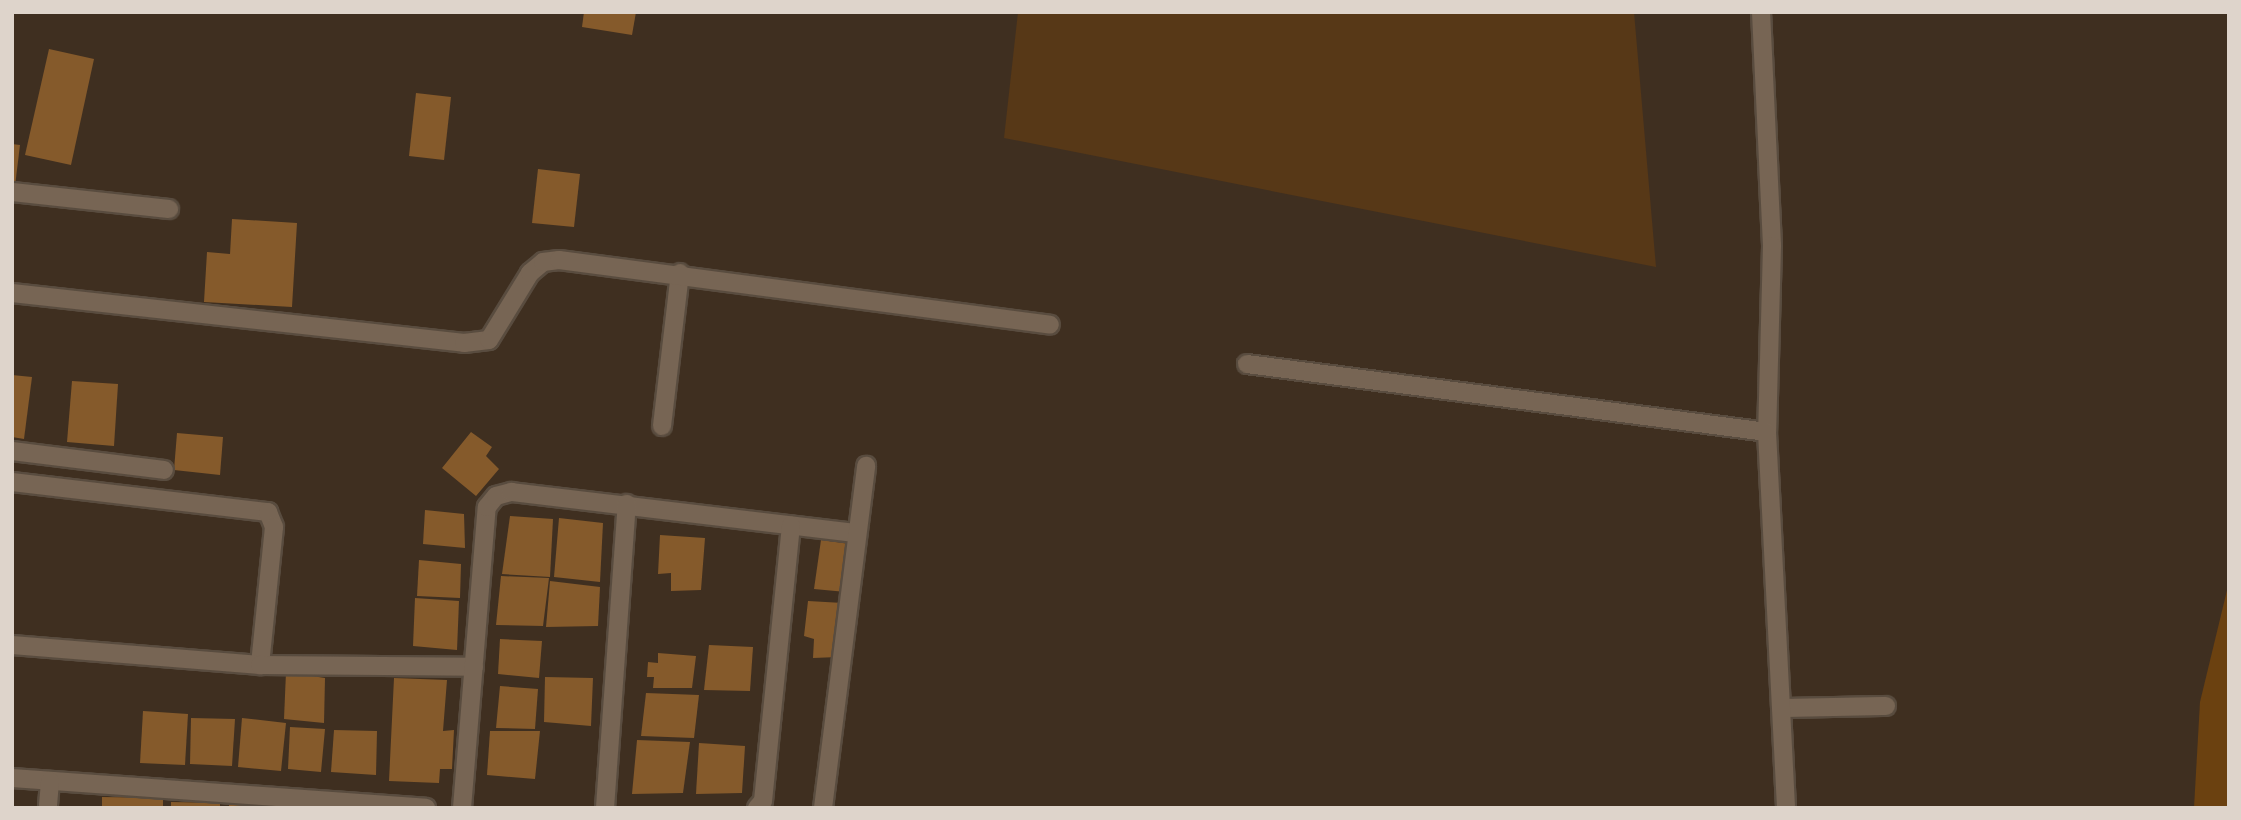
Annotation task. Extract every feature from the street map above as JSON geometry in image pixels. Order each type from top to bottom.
[{"type":"street","points":[[1761,12],[1772,246],[1767,432],[1786,808]]},
{"type":"street","points":[[12,191],[169,209]]},
{"type":"street","points":[[12,293],[464,343],[489,340],[530,273],[543,262],[559,260],[680,273],[1050,325]]},
{"type":"street","points":[[662,426],[680,273]]},
{"type":"street","points":[[1247,364],[1767,432]]},
{"type":"street","points":[[12,452],[164,470]]},
{"type":"street","points":[[823,808],[866,466]]},
{"type":"street","points":[[12,482],[268,512],[274,527],[260,666]]},
{"type":"street","points":[[462,808],[487,508],[496,496],[511,492],[857,533]]},
{"type":"street","points":[[606,808],[627,504]]},
{"type":"street","points":[[757,808],[763,801],[791,525]]},
{"type":"street","points":[[12,645],[260,666],[474,667]]},
{"type":"street","points":[[1781,708],[1886,706]]},
{"type":"street","points":[[12,778],[426,808]]},
{"type":"street","points":[[47,807],[50,781]]},
{"type":"shaded area","points":[[1018,12],[1634,12],[1656,267],[1004,138]]},
{"type":"shaded area","points":[[2229,582],[2229,808],[2194,808],[2200,702]]},
{"type":"building","points":[[584,12],[636,12],[632,35],[582,27]]},
{"type":"building","points":[[49,49],[94,59],[71,165],[25,155]]},
{"type":"building","points":[[416,93],[451,97],[444,160],[409,156]]},
{"type":"building","points":[[12,144],[20,145],[15,186],[12,185]]},
{"type":"building","points":[[538,169],[580,174],[574,227],[532,223]]},
{"type":"building","points":[[232,219],[297,223],[292,307],[204,302],[207,252],[230,254]]},
{"type":"building","points":[[12,375],[32,377],[24,439],[12,437]]},
{"type":"building","points":[[72,381],[118,384],[114,446],[67,442]]},
{"type":"building","points":[[471,432],[492,447],[486,456],[499,469],[476,496],[442,468]]},
{"type":"building","points":[[177,433],[223,437],[220,475],[174,470]]},
{"type":"building","points":[[425,510],[464,514],[465,548],[423,544]]},
{"type":"building","points":[[510,516],[553,519],[550,577],[502,574]]},
{"type":"building","points":[[559,518],[603,523],[600,582],[554,577]]},
{"type":"building","points":[[660,535],[705,538],[701,590],[671,591],[671,573],[658,574]]},
{"type":"building","points":[[821,540],[850,544],[846,592],[814,589]]},
{"type":"building","points":[[419,560],[461,564],[460,598],[417,596]]},
{"type":"building","points":[[501,576],[549,578],[543,626],[496,625]]},
{"type":"building","points":[[550,581],[600,587],[598,626],[546,627]]},
{"type":"building","points":[[415,598],[459,601],[457,650],[413,646]]},
{"type":"building","points":[[808,601],[843,603],[838,657],[813,658],[814,639],[804,636]]},
{"type":"building","points":[[500,639],[542,641],[539,678],[498,674]]},
{"type":"building","points":[[709,645],[753,647],[750,691],[704,690]]},
{"type":"building","points":[[658,653],[696,656],[692,688],[653,688],[654,677],[647,677],[648,662],[658,663]]},
{"type":"building","points":[[286,672],[325,678],[324,723],[284,719]]},
{"type":"building","points":[[545,677],[593,678],[591,726],[544,722]]},
{"type":"building","points":[[394,678],[447,680],[443,731],[454,730],[452,769],[440,769],[439,783],[389,781]]},
{"type":"building","points":[[500,686],[538,689],[535,729],[496,728]]},
{"type":"building","points":[[646,693],[699,695],[694,738],[641,736]]},
{"type":"building","points":[[143,711],[188,714],[185,765],[140,763]]},
{"type":"building","points":[[191,718],[235,719],[232,766],[190,764]]},
{"type":"building","points":[[242,718],[286,723],[281,771],[238,767]]},
{"type":"building","points":[[290,727],[325,729],[321,772],[288,769]]},
{"type":"building","points":[[334,730],[377,731],[376,775],[331,772]]},
{"type":"building","points":[[490,731],[540,731],[535,779],[487,775]]},
{"type":"building","points":[[637,740],[690,742],[683,793],[632,794]]},
{"type":"building","points":[[699,743],[745,746],[742,793],[696,794]]},
{"type":"building","points":[[102,797],[163,798],[163,808],[102,808]]},
{"type":"building","points":[[171,802],[220,803],[220,808],[171,808]]},
{"type":"building","points":[[261,804],[261,808],[229,808],[229,805]]}]
